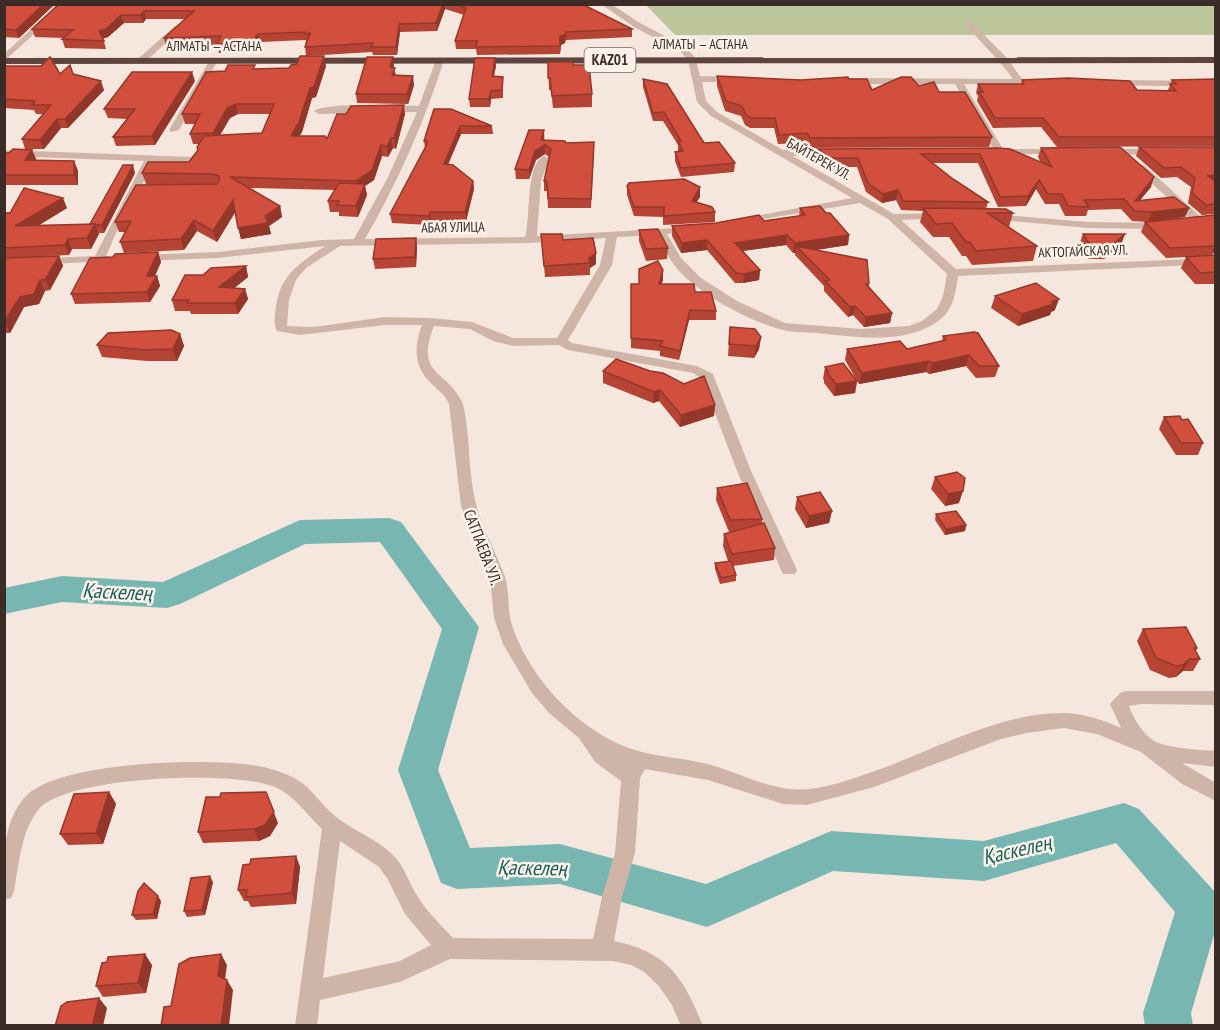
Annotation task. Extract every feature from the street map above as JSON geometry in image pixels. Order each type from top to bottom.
[{"type":"highway","name":"АЛМАТЫ — АСТАНА","points":[[4,60],[1215,60]]},
{"type":"street","points":[[4,60],[64,4]]},
{"type":"street","points":[[605,4],[637,25],[674,43],[692,59]]},
{"type":"street","points":[[968,21],[980,37],[1004,60],[1020,82]]},
{"type":"street","points":[[141,61],[178,28]]},
{"type":"street","name":"БАЙТЕРЕК УЛ.","points":[[692,59],[699,95],[707,109],[728,124],[864,199],[892,217],[952,273]]},
{"type":"street","points":[[174,130],[214,60]]},
{"type":"street","points":[[357,243],[407,146],[440,60]]},
{"type":"street","points":[[696,79],[742,79]]},
{"type":"street","points":[[842,81],[1053,82]]},
{"type":"street","points":[[958,82],[994,152],[1067,152]]},
{"type":"street","points":[[1098,83],[1215,84]]},
{"type":"street","points":[[319,111],[423,109]]},
{"type":"street","points":[[780,153],[846,152]]},
{"type":"street","points":[[1099,152],[1168,152]]},
{"type":"street","points":[[977,217],[1125,227],[1204,221],[1121,152]]},
{"type":"street","points":[[4,153],[194,160]]},
{"type":"street","points":[[99,259],[133,190],[148,166],[149,159]]},
{"type":"street","points":[[530,240],[533,231],[534,183],[544,159]]},
{"type":"street","points":[[133,190],[152,189]]},
{"type":"street","points":[[735,223],[864,199]]},
{"type":"street","points":[[892,217],[955,216]]},
{"type":"street","name":"АБАЯ УЛИЦА","points":[[4,263],[218,255],[312,244],[530,240],[704,228]]},
{"type":"street","points":[[661,232],[671,254],[690,276],[730,302],[781,326],[875,334],[913,328],[938,316],[948,301],[952,273]]},
{"type":"street","points":[[561,341],[606,265],[612,235]]},
{"type":"street","points":[[298,267],[337,243]]},
{"type":"street","points":[[312,244],[286,284],[280,320],[281,328],[286,332],[317,331],[356,323],[471,325],[512,343],[538,344],[561,341],[568,346],[697,370],[708,377],[744,471],[789,570]]},
{"type":"street","name":"АКТОГАЙСКАЯ УЛ.","points":[[952,273],[1215,261]]},
{"type":"street","name":"САТПАЕВА УЛ.","points":[[429,323],[423,337],[420,357],[423,366],[437,382],[447,388],[455,400],[460,423],[466,503],[500,587],[502,619],[510,642],[550,703],[585,734],[640,760],[706,771],[785,797],[849,788],[934,758],[990,734],[1055,720],[1075,721],[1099,727],[1146,746]]},
{"type":"street","points":[[1215,698],[1126,698],[1119,704],[1120,710],[1146,746],[1198,784],[1215,793]]},
{"type":"street","points":[[585,734],[602,756],[631,778]]},
{"type":"street","points":[[1146,746],[1215,759]]},
{"type":"street","points":[[602,949],[612,897],[626,853],[631,778],[640,760]]},
{"type":"street","points":[[4,891],[15,842],[23,819],[34,801],[49,790],[70,783],[129,775],[202,770],[250,772],[272,778],[294,788],[332,826],[364,844],[392,868],[408,900],[448,950]]},
{"type":"street","points":[[306,1026],[332,826]]},
{"type":"street","points":[[310,991],[361,983],[414,966],[448,950],[602,949],[630,953],[652,963],[672,983],[688,1016]]},
{"type":"green space","points":[[646,5],[1215,5],[1215,35],[675,35]]},
{"type":"building","points":[[4,4],[44,4],[16,30],[4,29]]},
{"type":"building","points":[[59,4],[443,4],[436,23],[399,24],[396,47],[371,47],[373,43],[305,47],[310,33],[305,34],[305,32],[258,34],[251,44],[217,44],[221,36],[164,38],[194,11],[144,11],[141,15],[121,15],[106,29],[99,31],[104,41],[62,39],[73,30],[32,29]]},
{"type":"building","points":[[454,4],[582,4],[632,29],[566,32],[565,35],[560,36],[560,46],[476,47],[477,41],[455,41],[466,8]]},
{"type":"building","points":[[300,56],[324,56],[314,87],[310,88],[299,122],[291,136],[325,136],[327,139],[337,114],[346,114],[351,106],[404,105],[394,138],[391,138],[387,147],[381,145],[372,170],[356,181],[230,177],[280,206],[265,216],[268,223],[238,228],[233,200],[213,231],[194,220],[181,239],[120,242],[131,221],[115,222],[136,185],[217,184],[219,181],[219,176],[213,174],[142,173],[148,162],[189,162],[204,136],[262,133],[274,104],[236,104],[227,108],[213,133],[190,134],[200,114],[182,114],[206,72],[225,71],[228,65],[255,65],[253,69],[289,68],[297,64]]},
{"type":"building","points":[[50,57],[60,74],[70,65],[73,74],[101,81],[65,119],[57,119],[40,140],[22,139],[51,105],[32,105],[35,101],[4,99],[4,66],[41,66]]},
{"type":"building","points":[[367,57],[393,57],[390,67],[395,68],[392,75],[413,76],[407,94],[356,94]]},
{"type":"building","points":[[475,58],[495,58],[492,76],[503,77],[502,90],[491,91],[489,99],[469,99]]},
{"type":"building","points":[[548,62],[573,62],[573,65],[589,65],[592,94],[552,96],[550,78],[548,78]]},
{"type":"building","points":[[132,72],[192,72],[152,136],[113,137],[135,109],[104,109]]},
{"type":"building","points":[[717,76],[801,80],[848,77],[849,79],[867,79],[872,90],[901,77],[911,77],[919,86],[934,82],[939,92],[965,92],[992,137],[810,138],[807,133],[779,135],[775,118],[751,118],[746,115],[742,106],[726,101]]},
{"type":"building","points":[[1068,78],[1130,81],[1137,90],[1176,91],[1170,84],[1176,84],[1172,80],[1215,79],[1215,137],[1059,137],[1043,118],[995,118],[979,92],[983,92],[978,84],[1024,84],[1022,80]]},
{"type":"building","points":[[643,79],[667,84],[704,143],[719,142],[735,163],[681,168],[675,152],[683,151],[678,141],[681,141],[664,112],[653,113]]},
{"type":"building","points":[[434,109],[451,109],[492,126],[460,126],[444,164],[453,165],[473,181],[465,212],[430,212],[429,216],[390,214],[427,144],[427,141],[424,141]]},
{"type":"building","points":[[529,130],[544,130],[541,140],[565,141],[566,143],[594,142],[591,199],[548,198],[547,181],[544,181],[551,149],[545,145],[535,151],[529,170],[515,169]]},
{"type":"building","points":[[1120,147],[1154,177],[1135,201],[1174,197],[1189,208],[1152,212],[1135,211],[1124,199],[1084,200],[1089,207],[1068,206],[1062,194],[1048,194],[1039,180],[1028,196],[1000,197],[980,154],[921,154],[988,202],[903,201],[898,190],[883,194],[868,183],[858,158],[830,158],[818,149],[998,148],[1010,149],[1052,167],[1041,148]]},
{"type":"building","points":[[1139,147],[1215,147],[1215,175],[1208,176],[1215,181],[1215,204],[1206,205],[1192,193],[1195,178],[1181,167],[1164,168]]},
{"type":"building","points":[[13,149],[32,150],[25,160],[74,161],[74,175],[4,175],[4,153],[9,153]]},
{"type":"building","points":[[123,165],[133,165],[102,225],[90,224]]},
{"type":"building","points":[[684,179],[700,187],[692,201],[712,207],[715,212],[664,216],[664,207],[634,207],[627,186],[629,183]]},
{"type":"building","points":[[339,183],[365,184],[356,206],[337,205],[339,201],[328,201]]},
{"type":"building","points":[[24,188],[63,198],[15,226],[95,224],[87,238],[68,239],[65,245],[4,248],[4,213],[10,213]]},
{"type":"building","points":[[820,206],[826,213],[830,213],[849,235],[795,243],[787,235],[735,243],[760,270],[744,274],[736,273],[707,240],[682,243],[672,226],[716,223],[759,215],[764,221],[805,215],[800,208]]},
{"type":"building","points":[[923,208],[1006,209],[1013,213],[987,213],[1037,246],[976,251],[952,223],[936,224]]},
{"type":"building","points":[[1215,215],[1215,246],[1170,248],[1145,222]]},
{"type":"building","points":[[658,229],[668,248],[646,249],[639,230]]},
{"type":"building","points":[[541,234],[562,234],[563,240],[593,238],[596,253],[589,258],[590,263],[544,266]]},
{"type":"building","points":[[1083,234],[1125,234],[1108,248],[1092,248]]},
{"type":"building","points":[[416,238],[415,257],[373,259],[376,239]]},
{"type":"building","points":[[796,246],[867,260],[869,283],[866,284],[892,313],[866,317],[855,306],[850,307],[825,281],[830,280]]},
{"type":"building","points":[[158,252],[147,276],[157,276],[147,292],[71,294],[90,258]]},
{"type":"building","points":[[1215,255],[1215,272],[1200,273],[1186,257]]},
{"type":"building","points":[[59,256],[45,280],[40,280],[34,294],[20,297],[4,322],[4,258]]},
{"type":"building","points":[[658,261],[663,270],[659,284],[694,284],[695,292],[711,292],[716,311],[690,310],[680,351],[660,346],[663,341],[631,338],[631,284],[639,284],[639,269]]},
{"type":"building","points":[[246,266],[219,287],[245,289],[235,303],[187,303],[189,300],[172,300],[185,275],[203,275],[211,268]]},
{"type":"building","points":[[1036,283],[1059,299],[1051,302],[1054,304],[1022,314],[995,296]]},
{"type":"building","points":[[730,327],[755,329],[761,337],[756,346],[729,344]]},
{"type":"building","points":[[171,330],[180,334],[173,349],[143,350],[97,345],[108,333]]},
{"type":"building","points":[[978,333],[999,366],[979,366],[969,355],[862,373],[847,349],[900,341],[907,349],[946,340],[943,336]]},
{"type":"building","points":[[616,359],[663,373],[684,384],[704,376],[715,405],[681,415],[660,390],[654,392],[603,371]]},
{"type":"building","points":[[843,363],[857,381],[836,384],[826,371],[828,371],[825,367]]},
{"type":"building","points":[[1180,416],[1182,420],[1188,419],[1203,443],[1181,443],[1164,417]]},
{"type":"building","points":[[957,472],[965,478],[963,491],[948,494],[935,477]]},
{"type":"building","points":[[747,483],[762,519],[730,520],[717,488]]},
{"type":"building","points":[[820,492],[832,511],[809,516],[797,497]]},
{"type":"building","points":[[956,511],[966,525],[946,529],[936,514]]},
{"type":"building","points":[[764,523],[775,548],[732,554],[724,534]]},
{"type":"building","points":[[731,561],[736,575],[721,578],[715,563]]},
{"type":"building","points":[[1186,627],[1200,659],[1190,659],[1183,665],[1176,666],[1156,658],[1143,629]]},
{"type":"building","points":[[109,792],[96,833],[60,834],[74,794]]},
{"type":"building","points":[[266,792],[274,812],[265,825],[254,829],[198,832],[206,797],[220,797],[221,793]]},
{"type":"building","points":[[296,856],[292,893],[246,897],[247,890],[238,890],[243,865],[250,864],[251,859]]},
{"type":"building","points":[[210,876],[202,910],[184,911],[191,878]]},
{"type":"building","points":[[144,883],[158,896],[153,914],[132,915],[138,891]]},
{"type":"building","points":[[145,954],[138,983],[96,986],[102,963],[107,962],[108,957]]},
{"type":"building","points":[[221,954],[218,976],[227,980],[221,1026],[161,1026],[164,1007],[171,1006],[179,964],[190,958]]},
{"type":"building","points":[[99,998],[93,1023],[100,1023],[99,1026],[55,1026],[61,1006],[67,1002]]},
{"type":"waterway","name":"Қаскелең","points":[[4,601],[62,589],[167,595],[300,532],[389,530],[461,627],[418,770],[457,869],[560,864],[707,906],[831,851],[984,861],[1124,822],[1199,907],[1167,1013],[1169,1026]]}]
